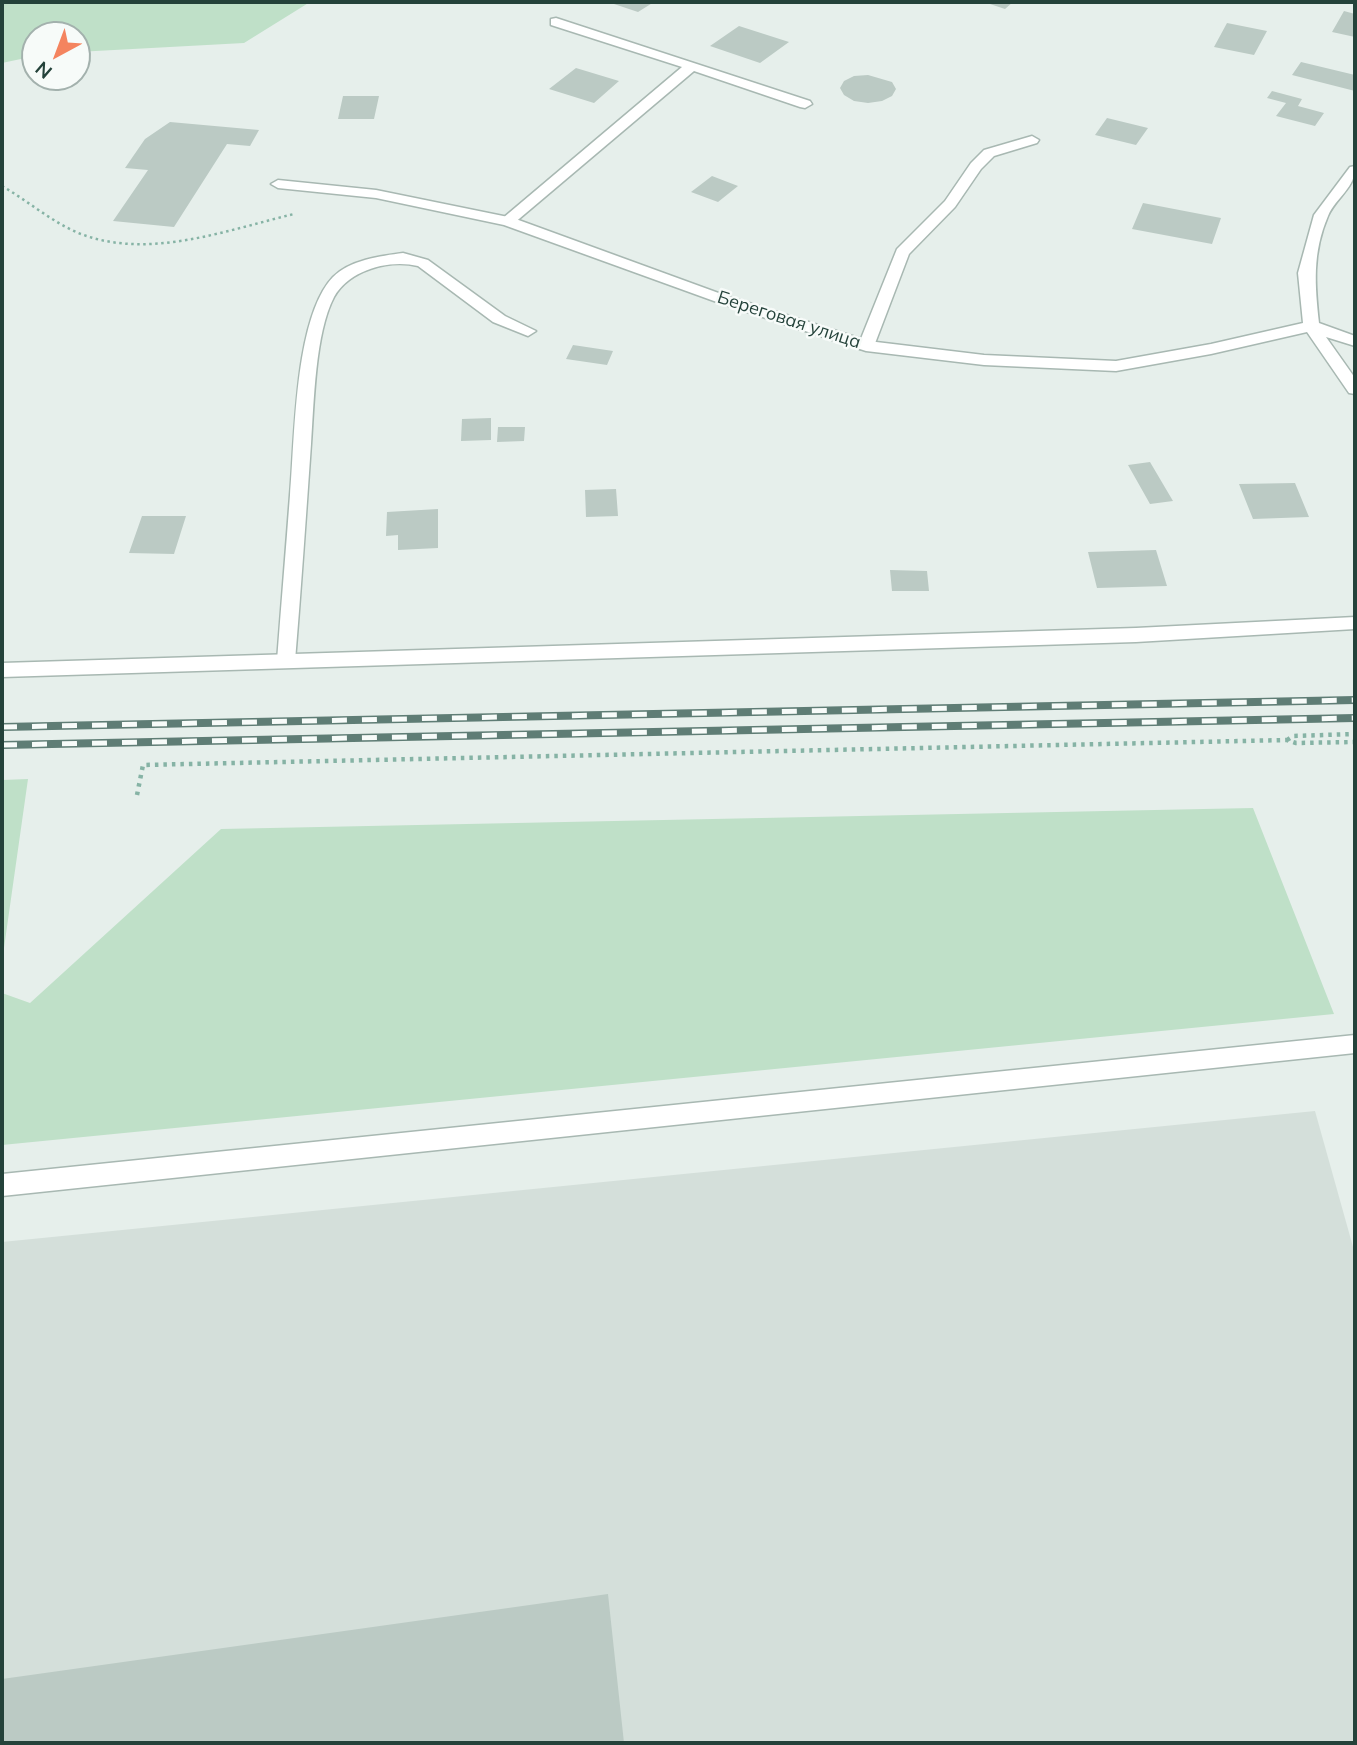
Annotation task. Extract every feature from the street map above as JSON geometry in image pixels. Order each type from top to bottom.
[{"type":"street","points":[[556,22],[805,104]]},
{"type":"street","points":[[508,221],[692,66]]},
{"type":"street","points":[[866,345],[902,252],[950,204],[976,166],[989,153],[1032,140]]},
{"type":"street","points":[[1355,170],[1321,215],[1306,274],[1311,326],[1355,389]]},
{"type":"street","name":"Береговая улица","points":[[278,184],[376,194],[508,221],[719,298],[866,345],[984,360],[1116,366],[1211,349],[1311,326]]},
{"type":"street","points":[[286,661],[308,375],[326,298],[340,279],[373,261],[402,258],[423,263],[499,319],[528,331]]},
{"type":"street","points":[[1311,326],[1355,341]]},
{"type":"street","points":[[2,670],[1136,635],[1355,623]]},
{"type":"street","points":[[2,1185],[1355,1044]]},
{"type":"path","points":[[2,186],[82,234],[132,244],[175,243],[296,214]]},
{"type":"path","points":[[1287,740],[1293,736],[1355,734]]},
{"type":"path","points":[[137,795],[143,765],[1287,740],[1296,743],[1355,742]]},
{"type":"shaded area","points":[[1315,1111],[1355,1254],[1355,1743],[2,1743],[2,1242]]},
{"type":"green space","points":[[2,2],[310,2],[244,43],[91,51],[91,21],[21,21],[21,59],[2,63]]},
{"type":"green space","points":[[28,779],[2,962],[2,780]]},
{"type":"green space","points":[[1253,808],[1334,1014],[2,1145],[2,993],[30,1003],[221,829]]},
{"type":"building","points":[[608,2],[654,2],[638,12]]},
{"type":"building","points":[[984,2],[1013,2],[1005,9]]},
{"type":"building","points":[[1344,11],[1355,14],[1355,37],[1332,32]]},
{"type":"building","points":[[1227,23],[1267,31],[1254,55],[1214,47]]},
{"type":"building","points":[[739,26],[789,42],[760,63],[710,46]]},
{"type":"building","points":[[1301,62],[1355,75],[1355,91],[1292,75]]},
{"type":"building","points":[[576,68],[619,81],[594,103],[549,89]]},
{"type":"building","points":[[868,75],[892,82],[896,89],[892,96],[868,103],[854,101],[844,95],[840,88],[844,81],[854,76]]},
{"type":"building","points":[[1272,91],[1302,99],[1298,106],[1324,113],[1315,126],[1276,116],[1286,103],[1267,98]]},
{"type":"building","points":[[343,96],[379,96],[374,119],[338,119]]},
{"type":"building","points":[[1107,118],[1148,128],[1136,145],[1095,135]]},
{"type":"building","points":[[170,122],[259,130],[250,146],[227,144],[174,227],[113,221],[148,170],[125,168],[145,139]]},
{"type":"building","points":[[712,176],[738,186],[718,202],[691,192]]},
{"type":"building","points":[[1143,203],[1221,218],[1212,244],[1132,229]]},
{"type":"building","points":[[573,345],[613,351],[607,365],[566,359]]},
{"type":"building","points":[[491,418],[491,440],[461,441],[462,419]]},
{"type":"building","points":[[498,427],[525,427],[524,441],[497,442]]},
{"type":"building","points":[[1150,462],[1173,501],[1150,504],[1128,465]]},
{"type":"building","points":[[1295,483],[1309,517],[1253,519],[1239,484]]},
{"type":"building","points":[[616,489],[618,516],[586,517],[585,490]]},
{"type":"building","points":[[438,509],[438,548],[398,550],[398,535],[386,536],[387,512]]},
{"type":"building","points":[[142,516],[186,516],[174,554],[129,553]]},
{"type":"building","points":[[1156,550],[1167,586],[1097,588],[1088,552]]},
{"type":"building","points":[[890,570],[927,571],[929,591],[892,591]]},
{"type":"building","points":[[608,1594],[624,1743],[2,1743],[2,1679]]},
{"type":"railway","points":[[2,727],[1355,700]]},
{"type":"railway","points":[[2,745],[1355,718]]}]
